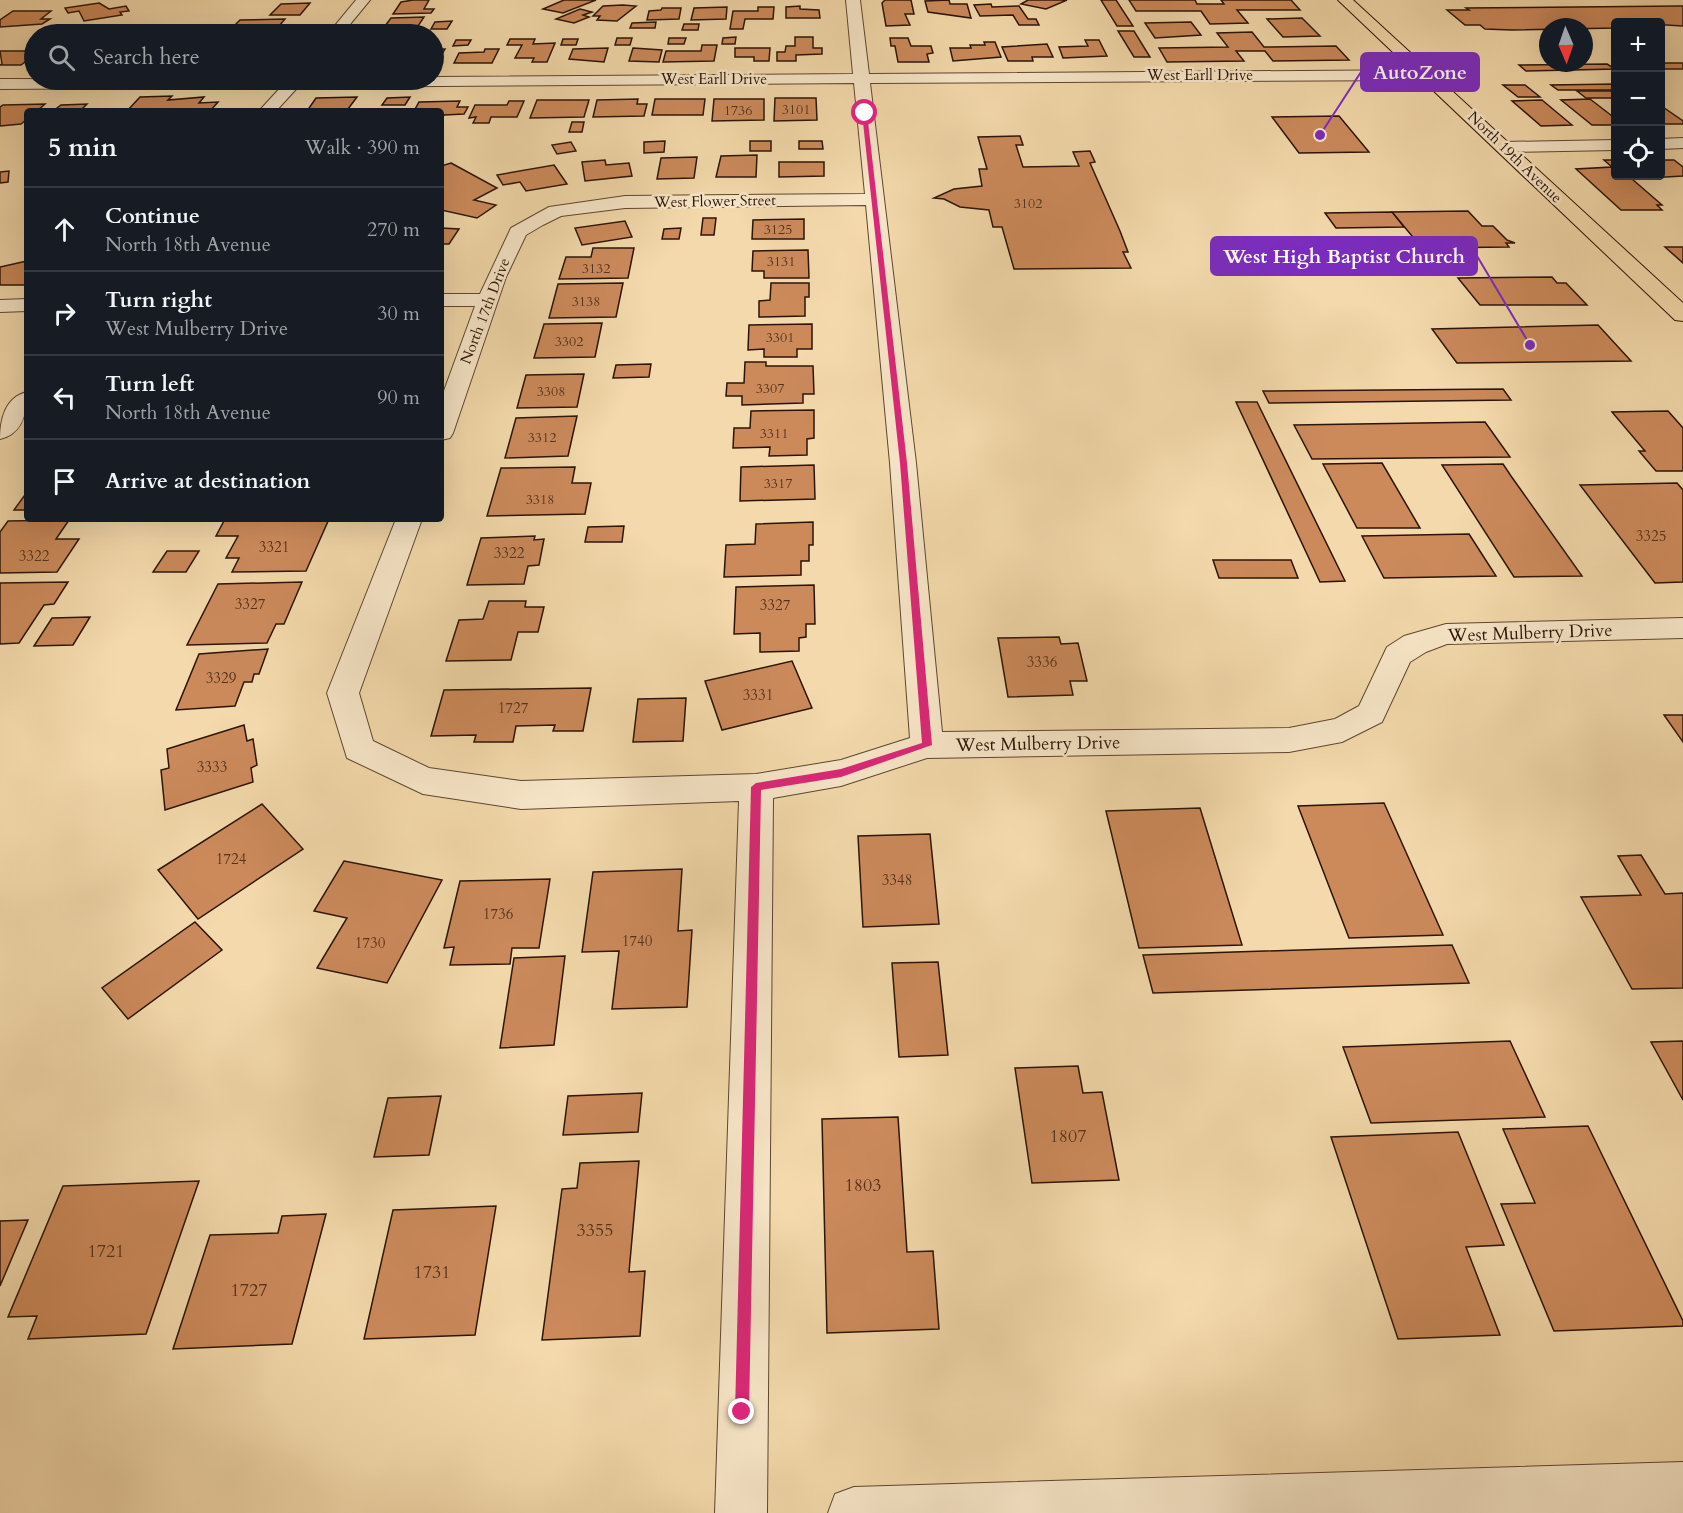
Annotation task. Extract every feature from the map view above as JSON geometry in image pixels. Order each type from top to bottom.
[{"type":"main road","name":"North 19th Avenue","points":[[1345,0],[1683,315]]},
{"type":"street","points":[[343,24],[363,0]]},
{"type":"street","points":[[853,0],[903,463],[927,745]]},
{"type":"street","name":"West Earll Drive","points":[[444,80],[1428,75]]},
{"type":"street","name":"West Earll Drive","points":[[0,84],[24,84]]},
{"type":"street","points":[[270,108],[286,90]]},
{"type":"street","points":[[1665,144],[1683,144]]},
{"type":"street","points":[[1503,147],[1611,145]]},
{"type":"street","name":"West Flower Street","points":[[556,211],[625,202],[875,199]]},
{"type":"street","name":"North 17th Drive","points":[[444,423],[486,300],[518,232],[556,211]]},
{"type":"street","points":[[444,300],[486,300]]},
{"type":"street","points":[[0,306],[24,306]]},
{"type":"street","points":[[0,432],[24,403]]},
{"type":"street","name":"West Mulberry Drive","points":[[408,522],[343,693],[359,749],[423,781],[521,795],[756,787],[841,773],[927,745],[1289,740],[1342,730],[1371,714],[1398,655],[1415,644],[1446,634],[1683,628]]},
{"type":"street","points":[[741,1513],[756,787]]},
{"type":"street","points":[[854,1513],[1016,1511],[1683,1488]]},
{"type":"building","points":[[429,0],[424,9],[434,9],[431,13],[393,14],[401,2]]},
{"type":"building","points":[[564,0],[596,0],[563,13],[543,9]]},
{"type":"building","points":[[885,0],[911,0],[914,14],[905,14],[910,25],[886,26],[882,3]]},
{"type":"building","points":[[949,0],[950,4],[967,4],[971,18],[928,12],[925,1]]},
{"type":"building","points":[[1028,0],[1067,0],[1046,9],[1021,4]]},
{"type":"building","points":[[1101,0],[1116,0],[1133,26],[1117,26]]},
{"type":"building","points":[[1129,0],[1195,0],[1197,4],[1224,4],[1221,0],[1291,0],[1300,10],[1237,10],[1248,23],[1210,24],[1201,11],[1136,11]]},
{"type":"building","points":[[99,3],[109,9],[126,6],[129,11],[120,12],[122,15],[84,21],[79,11],[68,13],[65,8]]},
{"type":"building","points":[[310,3],[300,15],[270,15],[281,4]]},
{"type":"building","points":[[991,4],[992,7],[1019,6],[1028,19],[1036,19],[1039,25],[1019,25],[1013,15],[980,16],[974,5]]},
{"type":"building","points":[[603,6],[636,6],[617,21],[597,20],[600,16],[593,16]]},
{"type":"building","points":[[800,6],[800,9],[819,10],[820,18],[786,18],[786,7]]},
{"type":"building","points":[[1683,6],[1683,26],[1665,25],[1665,18],[1611,18],[1611,28],[1593,28],[1593,18],[1539,18],[1539,29],[1485,29],[1480,25],[1465,25],[1447,10],[1469,10],[1466,8]]},
{"type":"building","points":[[727,7],[726,19],[691,20],[694,8]]},
{"type":"building","points":[[758,7],[774,7],[773,19],[745,19],[743,29],[730,29],[733,11],[758,11]]},
{"type":"building","points":[[681,8],[679,19],[647,20],[649,11]]},
{"type":"building","points":[[580,9],[592,12],[583,15],[589,17],[574,23],[556,19]]},
{"type":"building","points":[[13,11],[51,11],[41,19],[50,19],[42,24],[0,27],[0,20]]},
{"type":"building","points":[[424,17],[419,24],[386,24],[391,18]]},
{"type":"building","points":[[1302,18],[1320,36],[1283,37],[1267,19]]},
{"type":"building","points":[[285,19],[281,24],[236,24],[240,20]]},
{"type":"building","points":[[452,21],[447,29],[444,29],[444,24],[434,24]]},
{"type":"building","points":[[656,22],[655,28],[630,28],[632,23]]},
{"type":"building","points":[[1191,22],[1201,35],[1155,38],[1145,23]]},
{"type":"building","points":[[684,24],[699,24],[698,30],[682,30]]},
{"type":"building","points":[[1118,31],[1134,31],[1150,57],[1134,57]]},
{"type":"building","points":[[1252,32],[1264,47],[1336,46],[1349,60],[1273,61],[1265,51],[1236,51],[1244,61],[1167,62],[1159,48],[1228,47],[1217,33]]},
{"type":"building","points":[[736,37],[735,44],[722,44],[723,38]]},
{"type":"building","points":[[795,37],[813,37],[813,48],[822,48],[822,54],[796,55],[796,61],[777,61],[777,52],[785,52],[786,46],[795,46]]},
{"type":"building","points":[[617,38],[632,38],[630,45],[615,45]]},
{"type":"building","points":[[669,38],[686,38],[684,44],[668,44]]},
{"type":"building","points":[[890,38],[908,38],[911,46],[931,46],[933,53],[927,54],[929,62],[898,62],[895,46],[891,46]]},
{"type":"building","points":[[510,39],[535,39],[533,44],[555,43],[547,62],[532,62],[534,58],[515,58],[522,45],[507,45]]},
{"type":"building","points":[[563,39],[578,39],[576,45],[561,45]]},
{"type":"building","points":[[456,40],[471,40],[468,45],[453,46]]},
{"type":"building","points":[[1085,40],[1099,40],[1107,56],[1063,58],[1059,47],[1088,46]]},
{"type":"building","points":[[984,42],[995,42],[1001,57],[953,61],[950,48],[971,48],[970,45],[985,45]]},
{"type":"building","points":[[1047,44],[1053,57],[1032,57],[1033,61],[1008,61],[1002,47]]},
{"type":"building","points":[[702,45],[717,45],[714,61],[663,62],[666,51],[701,51]]},
{"type":"building","points":[[608,48],[604,62],[569,59],[573,49]]},
{"type":"building","points":[[633,48],[662,50],[659,62],[629,61]]},
{"type":"building","points":[[735,48],[770,48],[769,61],[754,61],[754,57],[735,57]]},
{"type":"building","points":[[485,49],[499,49],[492,63],[454,63],[459,53],[484,52]]},
{"type":"building","points":[[0,51],[24,51],[24,63],[21,65],[0,65],[2,64]]},
{"type":"building","points":[[1665,63],[1683,63],[1683,69],[1665,69]]},
{"type":"building","points":[[1593,64],[1607,64],[1611,69],[1593,69]]},
{"type":"building","points":[[1519,65],[1539,65],[1539,71],[1526,71]]},
{"type":"building","points":[[1611,84],[1611,90],[1558,90],[1551,85]]},
{"type":"building","points":[[1503,85],[1525,85],[1540,97],[1518,97]]},
{"type":"building","points":[[1577,91],[1611,91],[1611,98],[1586,98]]},
{"type":"building","points":[[172,96],[168,100],[204,97],[199,103],[218,102],[213,108],[130,108],[140,97]]},
{"type":"building","points":[[357,97],[349,108],[309,108],[316,98]]},
{"type":"building","points":[[410,97],[405,105],[382,105],[387,98]]},
{"type":"building","points":[[775,98],[816,98],[817,120],[774,121]]},
{"type":"building","points":[[638,99],[637,104],[647,104],[644,116],[593,117],[597,100]]},
{"type":"building","points":[[655,99],[705,99],[703,115],[652,115]]},
{"type":"building","points":[[714,99],[764,99],[764,120],[712,121]]},
{"type":"building","points":[[1590,99],[1611,115],[1611,125],[1592,125],[1561,100]]},
{"type":"building","points":[[537,100],[589,100],[584,117],[530,118]]},
{"type":"building","points":[[1542,100],[1572,125],[1541,126],[1512,101]]},
{"type":"building","points":[[460,101],[457,107],[468,107],[464,114],[444,115],[444,108],[416,108],[419,102]]},
{"type":"building","points":[[509,101],[524,101],[517,117],[491,117],[489,123],[473,123],[476,117],[469,118],[475,105],[507,105]]},
{"type":"building","points":[[45,104],[40,108],[24,108],[24,122],[21,124],[0,126],[0,107]]},
{"type":"building","points":[[87,104],[83,108],[57,108],[61,105]]},
{"type":"building","points":[[1665,108],[1683,121],[1683,124],[1665,124]]},
{"type":"building","points":[[1339,116],[1369,152],[1299,153],[1272,117]]},
{"type":"building","points":[[572,122],[584,122],[582,132],[569,132]]},
{"type":"building","points":[[1020,136],[1023,145],[1016,145],[1023,167],[1079,166],[1073,152],[1090,151],[1095,162],[1090,163],[1120,231],[1128,252],[1123,252],[1131,268],[1014,269],[1002,227],[993,227],[989,210],[960,207],[944,199],[934,198],[954,189],[982,186],[979,169],[987,169],[978,137]]},
{"type":"building","points":[[665,141],[664,152],[644,153],[644,142]]},
{"type":"building","points":[[750,141],[771,141],[771,151],[750,151]]},
{"type":"building","points":[[799,141],[822,141],[823,149],[799,149]]},
{"type":"building","points":[[571,142],[576,151],[557,154],[552,145]]},
{"type":"building","points":[[757,155],[756,177],[716,177],[721,156]]},
{"type":"building","points":[[697,157],[694,178],[657,179],[661,158]]},
{"type":"building","points":[[605,160],[606,165],[629,163],[632,176],[585,181],[582,162]]},
{"type":"building","points":[[1665,160],[1674,160],[1683,167],[1683,176],[1665,177]]},
{"type":"building","points":[[779,162],[824,162],[824,176],[779,177]]},
{"type":"building","points":[[451,163],[497,188],[474,200],[496,205],[477,218],[444,211],[444,165]]},
{"type":"building","points":[[554,165],[567,184],[526,191],[520,182],[503,185],[497,175]]},
{"type":"building","points":[[1611,167],[1611,180],[1633,180],[1662,205],[1657,205],[1662,210],[1621,210],[1576,169]]},
{"type":"building","points":[[9,171],[8,182],[0,183],[0,172]]},
{"type":"building","points":[[1468,211],[1482,226],[1493,226],[1507,240],[1515,243],[1506,243],[1509,247],[1422,248],[1392,212]]},
{"type":"building","points":[[1392,212],[1404,227],[1336,228],[1325,213]]},
{"type":"building","points":[[703,218],[716,218],[714,235],[701,235]]},
{"type":"building","points":[[804,219],[804,239],[752,239],[753,220]]},
{"type":"building","points":[[625,221],[632,237],[582,245],[575,228]]},
{"type":"building","points":[[444,228],[459,229],[449,244],[444,244]]},
{"type":"building","points":[[681,228],[679,239],[662,239],[664,229]]},
{"type":"building","points":[[1665,247],[1683,247],[1683,263]]},
{"type":"building","points":[[593,248],[634,248],[628,278],[559,279],[566,257],[591,257]]},
{"type":"building","points":[[808,250],[809,278],[764,278],[764,271],[752,271],[753,251]]},
{"type":"building","points":[[24,262],[24,285],[0,285],[0,267]]},
{"type":"building","points":[[1552,277],[1557,283],[1566,283],[1587,305],[1480,305],[1458,278]]},
{"type":"building","points":[[623,283],[616,317],[549,318],[558,284]]},
{"type":"building","points":[[771,283],[809,283],[809,297],[805,297],[805,316],[759,317],[759,301],[770,300]]},
{"type":"building","points":[[602,323],[595,357],[534,358],[544,324]]},
{"type":"building","points":[[812,324],[812,349],[797,349],[797,357],[764,357],[764,349],[748,350],[749,325]]},
{"type":"building","points":[[1598,325],[1631,361],[1457,363],[1432,329]]},
{"type":"building","points":[[745,362],[766,362],[766,366],[813,366],[814,394],[803,394],[803,403],[742,405],[742,396],[726,396],[727,383],[744,383]]},
{"type":"building","points":[[651,364],[649,377],[613,378],[616,365]]},
{"type":"building","points":[[584,374],[577,407],[517,408],[526,375]]},
{"type":"building","points":[[1503,389],[1511,400],[1269,403],[1263,391]]},
{"type":"building","points":[[1236,402],[1257,402],[1345,581],[1320,582]]},
{"type":"building","points":[[814,410],[814,438],[807,439],[807,455],[769,456],[770,447],[733,448],[734,428],[750,428],[751,411]]},
{"type":"building","points":[[1668,411],[1683,428],[1683,471],[1656,471],[1639,451],[1645,451],[1612,412]]},
{"type":"building","points":[[577,416],[568,456],[505,458],[516,418]]},
{"type":"building","points":[[1485,422],[1510,457],[1312,459],[1294,425]]},
{"type":"building","points":[[1382,463],[1420,528],[1357,528],[1323,464]]},
{"type":"building","points":[[1503,464],[1582,576],[1514,577],[1442,465]]},
{"type":"building","points":[[814,465],[815,499],[740,501],[741,467]]},
{"type":"building","points":[[575,467],[572,483],[591,483],[585,514],[487,516],[501,468]]},
{"type":"building","points":[[1677,483],[1683,490],[1683,582],[1655,583],[1580,485]]},
{"type":"building","points":[[24,496],[24,510],[14,510]]},
{"type":"building","points":[[8,521],[68,522],[56,539],[79,539],[57,572],[0,573],[0,532]]},
{"type":"building","points":[[223,522],[328,522],[306,571],[232,572],[239,558],[226,558],[238,536],[216,536]]},
{"type":"building","points":[[813,522],[813,545],[809,545],[809,561],[801,561],[801,575],[724,577],[726,545],[755,544],[756,524]]},
{"type":"building","points":[[624,526],[622,542],[585,542],[588,527]]},
{"type":"building","points":[[1469,534],[1496,576],[1384,578],[1362,536]]},
{"type":"building","points":[[535,536],[534,540],[544,539],[539,565],[528,566],[524,584],[467,585],[481,538]]},
{"type":"building","points":[[167,551],[199,551],[186,572],[153,572]]},
{"type":"building","points":[[1213,560],[1291,560],[1298,578],[1219,578]]},
{"type":"building","points":[[68,582],[54,604],[44,605],[19,643],[0,644],[0,583]]},
{"type":"building","points":[[302,582],[284,624],[276,624],[267,643],[187,645],[218,584]]},
{"type":"building","points":[[814,585],[815,624],[806,624],[806,637],[799,638],[799,651],[760,652],[760,633],[734,634],[736,587]]},
{"type":"building","points":[[489,601],[526,601],[525,607],[544,607],[538,632],[518,632],[511,660],[446,661],[459,620],[483,619]]},
{"type":"building","points":[[90,617],[73,645],[34,646],[52,618]]},
{"type":"building","points":[[1059,637],[1061,644],[1078,643],[1087,681],[1070,681],[1073,695],[1008,697],[998,638]]},
{"type":"building","points":[[268,649],[259,674],[254,674],[252,682],[244,682],[235,706],[176,710],[199,654]]},
{"type":"building","points":[[792,661],[812,708],[722,730],[705,681]]},
{"type":"building","points":[[591,688],[583,731],[553,731],[555,725],[516,726],[513,742],[474,742],[476,735],[431,736],[444,690]]},
{"type":"building","points":[[686,698],[683,741],[633,742],[638,699]]},
{"type":"building","points":[[1664,715],[1683,715],[1683,742]]},
{"type":"building","points":[[244,725],[247,741],[253,739],[257,765],[251,768],[253,782],[165,810],[161,770],[169,768],[167,749]]},
{"type":"building","points":[[1384,803],[1443,935],[1349,938],[1298,806]]},
{"type":"building","points":[[262,804],[303,849],[198,919],[158,870]]},
{"type":"building","points":[[1200,808],[1242,945],[1139,948],[1106,811]]},
{"type":"building","points":[[930,834],[939,924],[863,927],[858,836]]},
{"type":"building","points":[[1641,855],[1665,894],[1683,893],[1683,988],[1632,989],[1581,897],[1641,895],[1618,856]]},
{"type":"building","points":[[344,861],[442,880],[387,983],[317,968],[347,918],[314,911]]},
{"type":"building","points":[[682,869],[678,931],[692,930],[687,1007],[612,1009],[619,951],[582,952],[593,872]]},
{"type":"building","points":[[550,879],[539,948],[512,948],[510,964],[450,965],[454,947],[444,948],[460,881]]},
{"type":"building","points":[[195,922],[222,950],[128,1019],[102,988]]},
{"type":"building","points":[[1452,945],[1469,983],[1153,993],[1143,955]]},
{"type":"building","points":[[565,956],[554,1045],[500,1048],[514,958]]},
{"type":"building","points":[[938,962],[948,1055],[899,1057],[892,963]]},
{"type":"building","points":[[1510,1041],[1545,1117],[1371,1123],[1343,1047]]},
{"type":"building","points":[[1683,1041],[1683,1100],[1651,1042]]},
{"type":"building","points":[[1078,1066],[1083,1093],[1102,1092],[1119,1180],[1032,1183],[1015,1068]]},
{"type":"building","points":[[642,1093],[638,1132],[563,1135],[568,1096]]},
{"type":"building","points":[[441,1096],[429,1155],[374,1157],[388,1098]]},
{"type":"building","points":[[898,1117],[907,1252],[933,1251],[939,1329],[827,1333],[822,1119]]},
{"type":"building","points":[[1588,1126],[1683,1321],[1683,1326],[1554,1331],[1501,1204],[1535,1203],[1503,1129]]},
{"type":"building","points":[[1458,1132],[1504,1245],[1466,1247],[1500,1335],[1398,1339],[1331,1137]]},
{"type":"building","points":[[639,1161],[629,1272],[645,1271],[640,1336],[542,1340],[562,1189],[577,1188],[580,1163]]},
{"type":"building","points":[[199,1181],[146,1334],[28,1339],[37,1316],[8,1317],[63,1186]]},
{"type":"building","points":[[496,1206],[475,1335],[364,1339],[393,1210]]},
{"type":"building","points":[[326,1214],[292,1344],[173,1349],[210,1235],[278,1233],[282,1216]]},
{"type":"building","points":[[28,1220],[0,1286],[0,1221]]},
{"type":"place","name":"AutoZone","points":[[1320,135]]},
{"type":"place","name":"West High Baptist Church","points":[[1530,345]]},
{"type":"route","points":[[742,1412],[756,787],[841,773],[927,745],[903,463],[865,113]]}]
